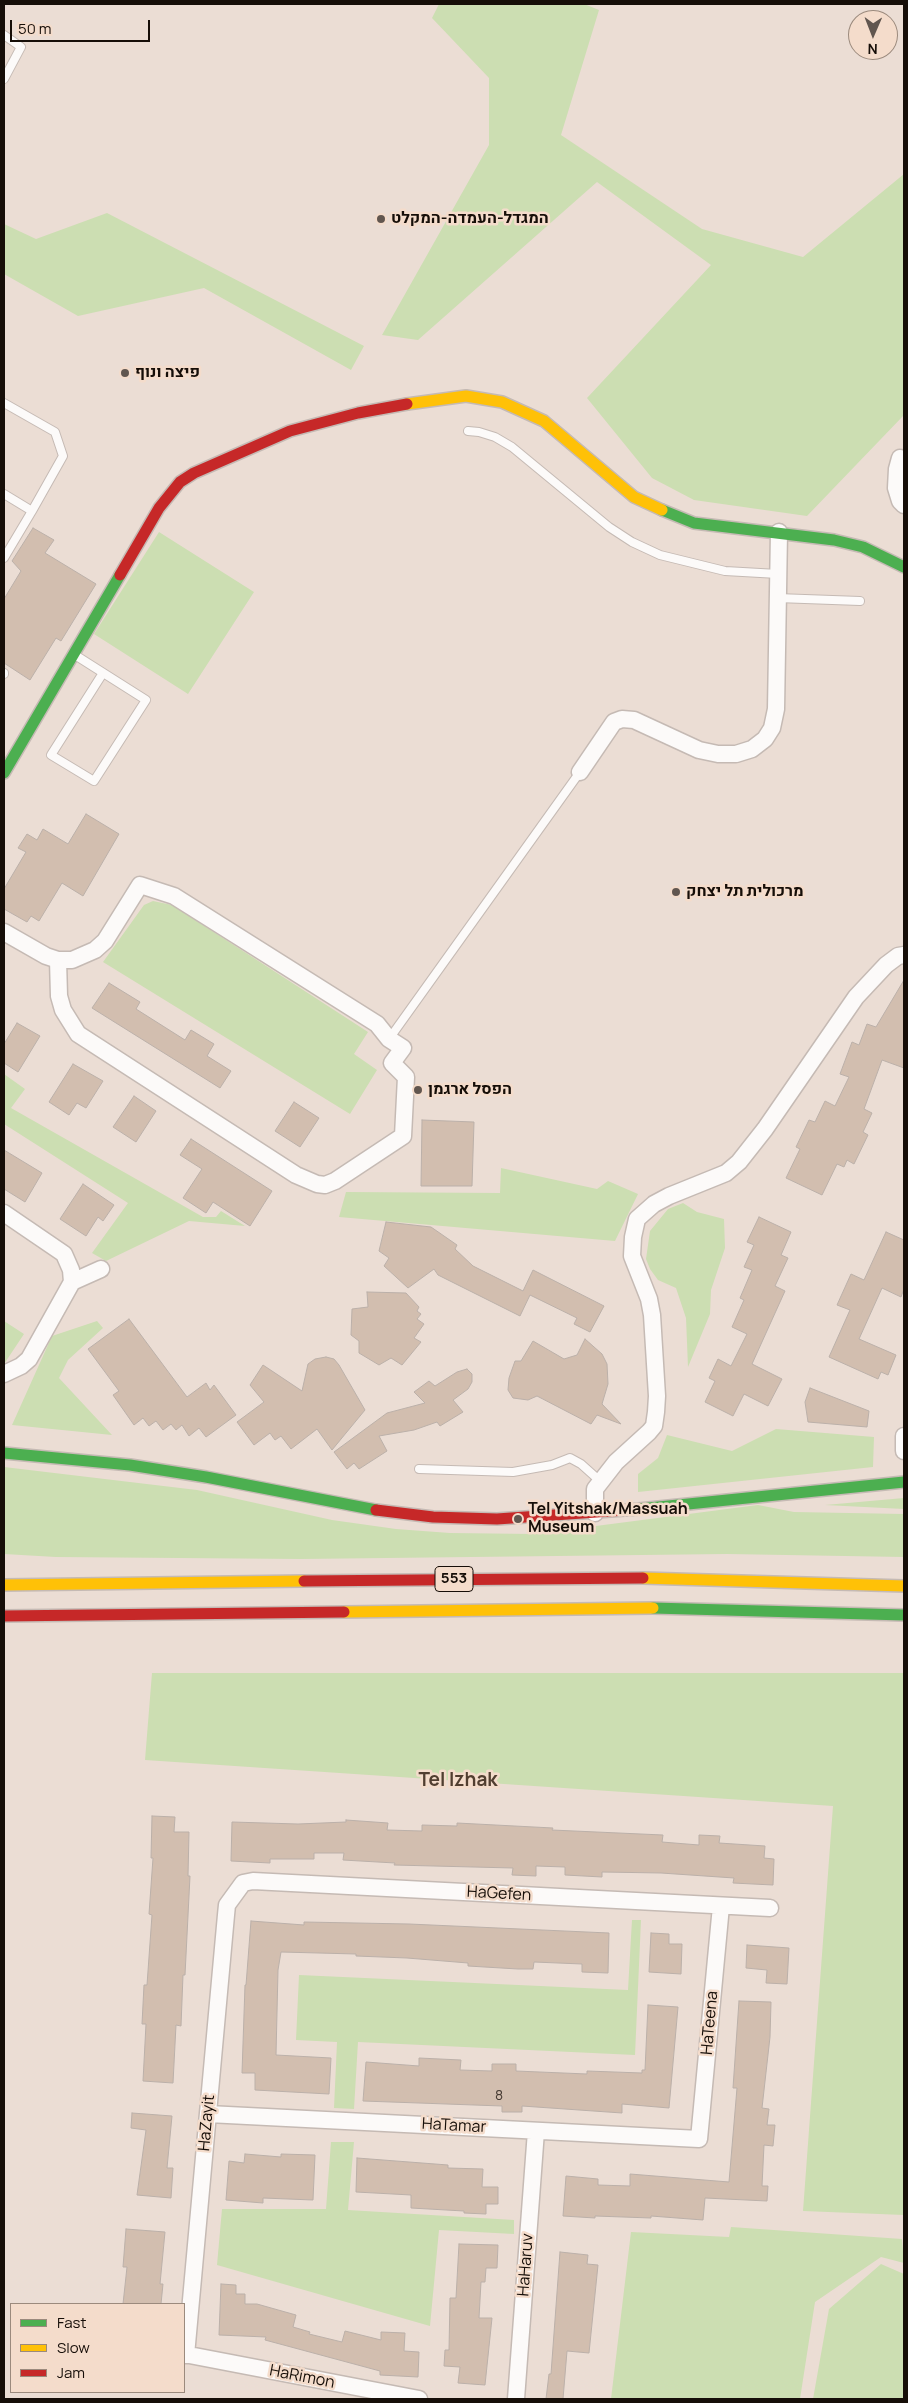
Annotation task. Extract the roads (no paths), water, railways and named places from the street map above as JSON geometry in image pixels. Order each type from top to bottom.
[{"type":"street","points":[[4,773],[159,508],[180,482],[210,466],[290,431],[358,413],[402,404],[466,396],[502,402],[544,421],[634,496],[652,507],[694,523],[834,540],[863,547],[904,567]]},
{"type":"street","points":[[900,458],[897,469],[896,488],[900,501],[904,505]]},
{"type":"street","points":[[580,772],[614,722],[622,719],[634,720],[699,750],[718,754],[736,754],[752,749],[764,739],[772,728],[776,709],[779,532]]},
{"type":"street","points":[[4,932],[34,950],[58,960],[72,960],[84,956],[105,941],[140,885],[174,896],[377,1024],[389,1039],[403,1048],[392,1063],[406,1077],[403,1136],[335,1181],[325,1185],[317,1184],[296,1175],[78,1034],[63,1010],[59,996],[58,960]]},
{"type":"street","points":[[595,1513],[595,1489],[616,1462],[654,1426],[656,1412],[658,1396],[652,1315],[649,1299],[632,1256],[633,1237],[637,1219],[662,1200],[726,1174],[739,1162],[765,1129],[856,997],[886,965],[898,956],[904,955]]},
{"type":"street","points":[[4,1213],[64,1254],[71,1270],[72,1282],[29,1359],[21,1366],[4,1374]]},
{"type":"street","points":[[72,1282],[101,1268]]},
{"type":"street","points":[[904,1436],[904,1451]]},
{"type":"street","points":[[4,1453],[79,1459],[166,1470],[365,1509],[434,1517],[497,1519],[595,1513],[904,1482]]},
{"type":"street","name":"553","points":[[4,1585],[663,1578],[904,1586]]},
{"type":"street","name":"553","points":[[4,1616],[656,1608],[904,1614]]},
{"type":"street","name":"HaGefen","points":[[233,1894],[242,1883],[253,1881],[770,1908]]},
{"type":"street","name":"HaZayit","points":[[185,2355],[227,1905],[233,1894]]},
{"type":"street","name":"HaTeena","points":[[699,2139],[721,1906]]},
{"type":"street","name":"HaTamar","points":[[208,2114],[699,2139]]},
{"type":"street","name":"HaHaruv","points":[[516,2399],[536,2130]]},
{"type":"street","name":"HaRimon","points":[[185,2355],[420,2399]]},
{"type":"lane","points":[[4,35],[21,46],[4,79]]},
{"type":"lane","points":[[4,403],[55,432],[63,456],[4,558]]},
{"type":"lane","points":[[468,431],[496,437],[512,447],[609,527],[632,542],[660,555],[725,571],[778,574]]},
{"type":"lane","points":[[4,494],[32,511]]},
{"type":"lane","points":[[778,598],[860,601]]},
{"type":"lane","points":[[74,654],[146,700],[94,781],[51,755],[103,673]]},
{"type":"lane","points":[[389,1039],[580,772]]},
{"type":"lane","points":[[419,1469],[513,1472],[552,1465],[570,1458],[581,1464],[600,1481]]},
{"type":"place","name":"המגדל-העמדה-המקלט","points":[[381,219]]},
{"type":"place","name":"פיצה ונוף","points":[[125,373]]},
{"type":"place","name":"מרכולית תל יצחק","points":[[676,892]]},
{"type":"place","name":"הפסל ארגמן","points":[[418,1090]]},
{"type":"place","name":"Tel Yitshak/Massuah Museum","points":[[518,1519]]},
{"type":"district","name":"Tel Izhak","points":[[458,1781]]}]
